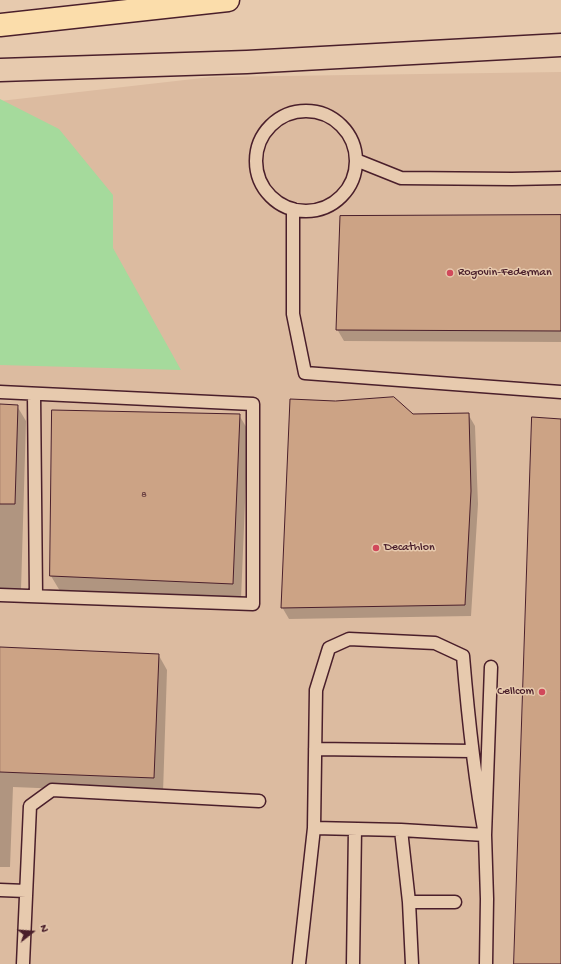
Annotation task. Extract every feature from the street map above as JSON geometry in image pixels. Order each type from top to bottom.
[{"type":"highway","points":[[0,25],[228,0]]},
{"type":"street","points":[[0,70],[247,62],[561,45]]},
{"type":"lane","points":[[299,112],[316,112],[332,118],[344,129],[353,144],[356,160],[354,175],[348,189],[337,201],[323,208],[308,211],[293,209],[277,202],[266,190],[258,174],[256,158],[260,141],[269,127],[283,117],[299,112]]},
{"type":"lane","points":[[356,160],[401,178],[561,178]]},
{"type":"lane","points":[[293,209],[293,314],[305,373],[561,392]]},
{"type":"lane","points":[[0,392],[253,404],[253,604],[0,595]]},
{"type":"lane","points":[[34,394],[36,596]]},
{"type":"lane","points":[[299,964],[314,828],[316,690],[329,648],[349,639],[435,643],[463,656],[472,751],[485,835]]},
{"type":"lane","points":[[486,964],[487,899],[485,835],[491,667]]},
{"type":"lane","points":[[315,749],[472,751]]},
{"type":"lane","points":[[23,964],[30,806],[52,790],[259,801]]},
{"type":"lane","points":[[314,828],[401,830],[485,835]]},
{"type":"lane","points":[[353,964],[355,829]]},
{"type":"lane","points":[[401,830],[409,902],[412,964]]},
{"type":"lane","points":[[0,890],[26,891]]},
{"type":"lane","points":[[409,902],[455,902]]},
{"type":"shaded area","points":[[561,72],[561,964],[0,964],[0,101],[211,77]]},
{"type":"green space","points":[[0,99],[59,129],[113,195],[113,248],[181,370],[0,365]]},
{"type":"building","name":"Rogovin-Federman","points":[[561,215],[561,331],[336,330],[340,216]]},
{"type":"building","name":"Decathlon","points":[[394,397],[413,414],[469,413],[471,491],[465,605],[281,608],[290,399],[335,401]]},
{"type":"building","points":[[0,404],[18,405],[15,504],[0,504]]},
{"type":"building","points":[[52,410],[240,414],[233,584],[50,576]]},
{"type":"building","name":"Cellcom","points":[[532,417],[561,419],[561,964],[514,964]]},
{"type":"building","points":[[0,647],[159,654],[154,778],[0,772]]},
{"type":"place","name":"Rogovin-Federman","points":[[450,273]]},
{"type":"place","name":"Decathlon","points":[[376,548]]},
{"type":"place","name":"Cellcom","points":[[542,692]]}]
